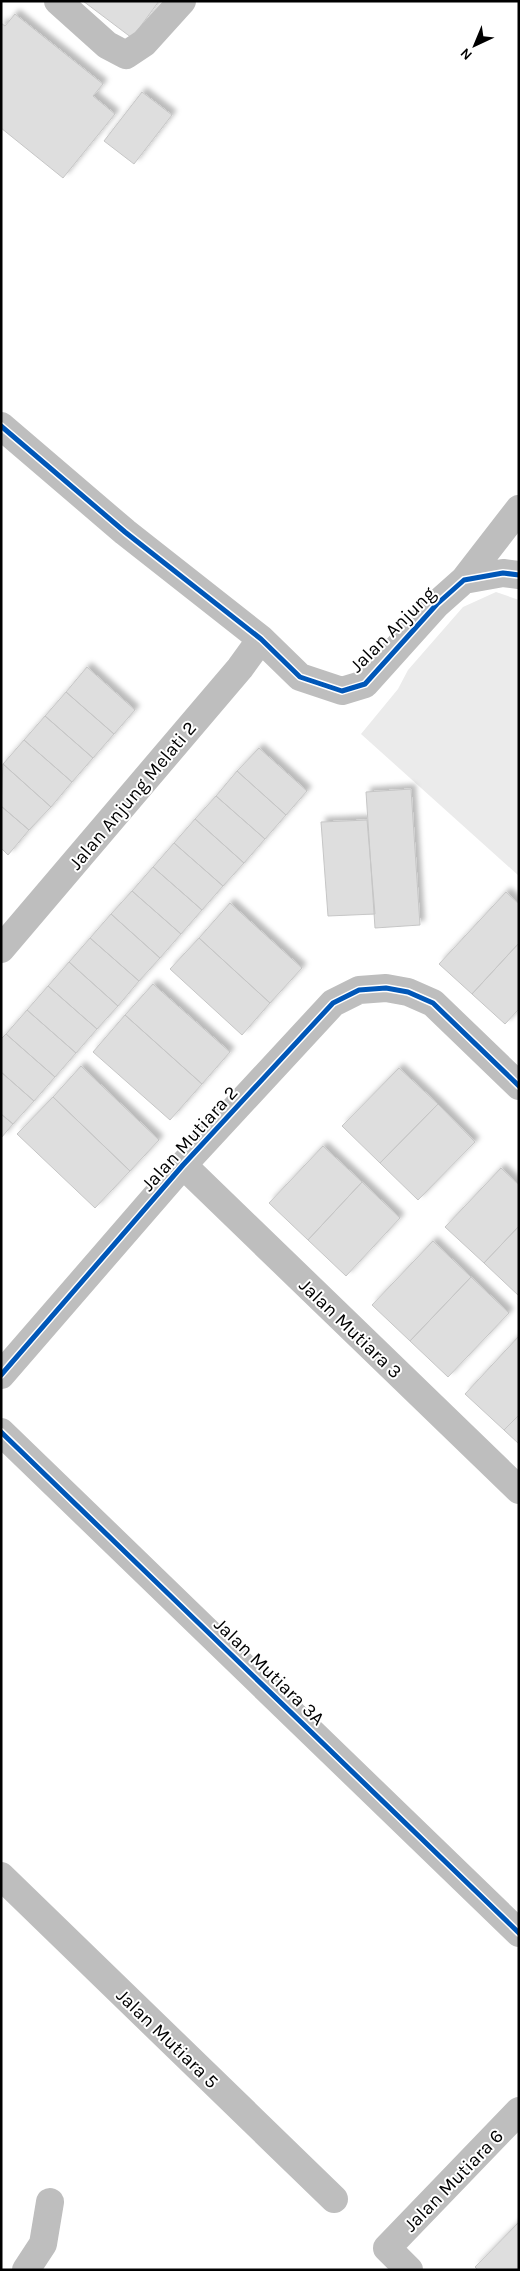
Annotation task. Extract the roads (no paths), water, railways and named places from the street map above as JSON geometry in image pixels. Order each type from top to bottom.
[{"type":"street","points":[[58,1],[107,45],[126,55],[144,42],[182,1]]},
{"type":"street","points":[[1,426],[126,532],[261,639]]},
{"type":"street","name":"Jalan Anjung","points":[[261,639],[300,677],[342,691],[365,684],[437,604],[464,580],[519,509]]},
{"type":"street","points":[[464,580],[503,573],[519,575]]},
{"type":"street","name":"Jalan Anjung Melati 2","points":[[1,949],[240,668],[261,639]]},
{"type":"street","name":"Jalan Mutiara 2","points":[[1,1375],[183,1165],[333,1003],[359,990],[386,988],[408,992],[433,1003],[519,1086]]},
{"type":"street","name":"Jalan Mutiara 3","points":[[183,1165],[519,1490]]},
{"type":"street","name":"Jalan Mutiara 3A","points":[[1,1432],[519,1933]]},
{"type":"street","name":"Jalan Mutiara 5","points":[[1,1876],[334,2199]]},
{"type":"street","name":"Jalan Mutiara 6","points":[[409,2270],[387,2248],[519,2111]]},
{"type":"street","points":[[26,2270],[43,2244],[50,2202]]}]
